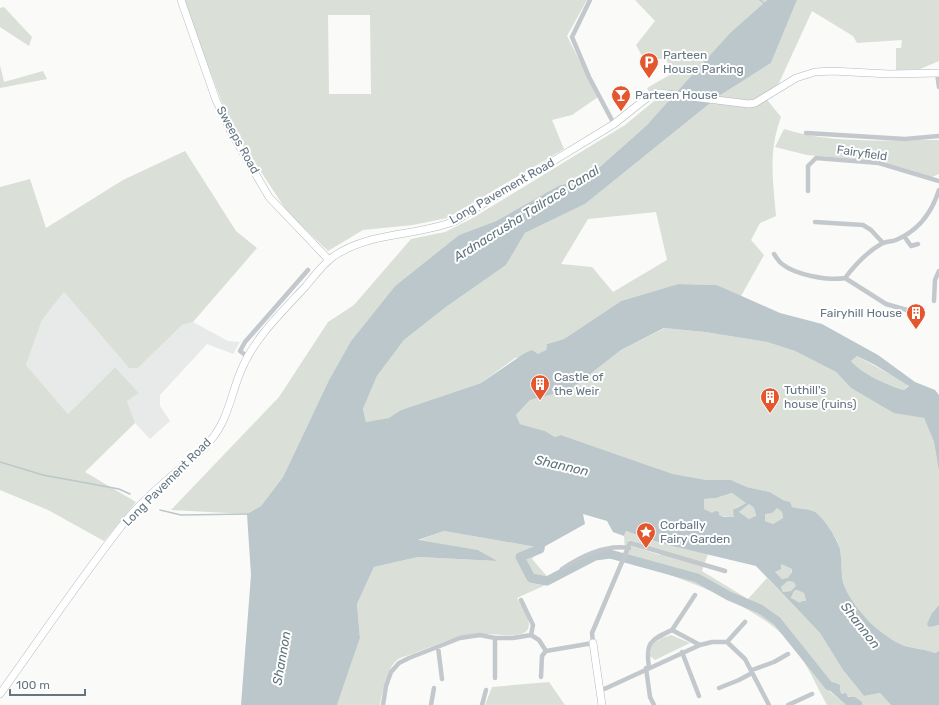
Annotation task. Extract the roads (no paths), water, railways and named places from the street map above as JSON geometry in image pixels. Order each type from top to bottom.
[{"type":"main road","name":"Sweeps Road","points":[[181,0],[216,100],[231,132],[269,197],[329,260]]},
{"type":"main road","name":"Long Pavement Road","points":[[0,694],[124,523],[157,489],[210,442],[223,422],[234,395],[240,373],[248,357],[269,328],[329,260],[343,250],[365,240],[386,235],[418,232],[454,221],[614,124],[648,97],[659,93],[741,104],[754,103],[786,83],[815,72],[832,71],[889,74],[938,73]]},
{"type":"main road","points":[[593,643],[602,705]]},
{"type":"street","points":[[590,0],[572,37],[589,77],[614,124]]},
{"type":"street","points":[[938,73],[939,87]]},
{"type":"street","name":"Fairyfield","points":[[806,133],[905,139],[939,136]]},
{"type":"street","name":"Fairyfield","points":[[808,191],[808,166],[816,158],[879,163],[939,181]]},
{"type":"street","points":[[845,278],[860,260],[883,243],[894,241],[904,236],[924,220],[939,190]]},
{"type":"street","points":[[815,222],[862,225],[871,230],[883,243]]},
{"type":"street","points":[[904,236],[911,246],[918,244]]},
{"type":"street","points":[[774,254],[781,264],[806,274],[831,279],[845,278],[886,304],[906,310]]},
{"type":"street","points":[[248,357],[240,351],[245,342],[308,270]]},
{"type":"street","points":[[934,301],[935,280],[939,271]]},
{"type":"street","points":[[541,677],[542,656],[546,651],[593,643],[592,633],[630,543],[725,572]]},
{"type":"street","points":[[562,569],[598,551],[605,549],[629,548]]},
{"type":"street","points":[[654,705],[650,697],[646,652],[649,644],[657,637],[672,630],[695,595]]},
{"type":"street","points":[[521,600],[533,625],[531,635]]},
{"type":"street","points":[[600,691],[647,668],[700,645],[727,642],[745,622]]},
{"type":"street","points":[[672,630],[700,645]]},
{"type":"street","points":[[383,705],[386,686],[391,672],[399,663],[460,638],[480,635],[495,638],[513,638],[531,635],[539,640],[546,651]]},
{"type":"street","points":[[494,678],[495,638]]},
{"type":"street","points":[[727,642],[744,659],[769,705]]},
{"type":"street","points":[[438,647],[442,679]]},
{"type":"street","points":[[682,652],[699,696]]},
{"type":"street","points":[[719,688],[739,680],[788,654]]},
{"type":"street","points":[[431,705],[434,688]]},
{"type":"street","points":[[482,705],[486,690]]},
{"type":"street","points":[[788,705],[812,694]]},
{"type":"water","points":[[767,0],[797,0],[771,63],[719,96],[585,204],[525,233],[506,265],[446,307],[404,340],[377,376],[363,409],[366,422],[389,418],[401,410],[481,383],[525,353],[532,350],[538,354],[546,350],[547,344],[564,339],[621,301],[678,284],[717,285],[780,313],[822,324],[878,355],[915,382],[935,390],[939,395],[939,472],[934,442],[924,418],[894,413],[851,388],[836,372],[795,351],[767,342],[705,332],[664,328],[621,350],[564,396],[561,392],[530,400],[516,415],[520,424],[545,431],[555,437],[561,435],[673,474],[707,480],[731,480],[747,487],[770,492],[783,500],[790,502],[792,507],[815,512],[830,529],[840,549],[842,578],[847,592],[869,622],[890,638],[905,646],[935,653],[939,651],[939,705],[891,705],[880,693],[864,696],[843,670],[820,633],[756,566],[664,544],[626,531],[624,536],[613,532],[607,521],[583,514],[585,524],[542,548],[444,531],[418,540],[478,550],[497,561],[418,557],[374,567],[357,604],[360,638],[337,705],[241,705],[251,575],[247,514],[261,506],[283,477],[329,380],[351,341],[395,286],[459,235],[496,221],[560,185],[584,181],[647,125],[731,32]],"holes":[[[857,356],[909,386],[904,390],[891,386],[869,375],[851,361]],[[732,493],[746,503],[733,510],[734,517],[724,517],[719,515],[719,512],[715,511],[712,513],[704,509],[704,499],[716,498]],[[749,504],[754,508],[756,516],[749,519],[739,512]],[[777,508],[782,512],[783,518],[773,524],[765,521],[765,514],[772,513]],[[781,564],[792,569],[792,572],[788,578],[782,579],[775,572],[781,569]],[[788,581],[794,582],[796,586],[791,591],[783,592],[781,587]],[[797,590],[804,593],[806,601],[802,601],[800,603],[791,598],[794,591]]]},
{"type":"water","points":[[939,605],[939,625],[929,627],[927,624],[932,613]]},
{"type":"water","points":[[833,682],[840,685],[840,691],[842,694],[846,693],[848,697],[855,697],[862,702],[862,705],[846,705],[827,688]]},
{"type":"waterway","points":[[760,0],[764,3]]},
{"type":"waterway","points":[[0,462],[43,475],[119,489],[130,494]]},
{"type":"waterway","points":[[160,510],[181,515],[248,514]]},
{"type":"waterway","points":[[542,535],[540,549],[520,557],[531,578],[547,581],[595,556],[610,554],[697,578],[729,596],[760,609],[777,621],[829,686]]},
{"type":"place","name":"Parteen House Parking","points":[[649,79]]},
{"type":"place","name":"Parteen House","points":[[621,112]]},
{"type":"place","name":"Fairyhill House","points":[[916,330]]},
{"type":"place","name":"Castle of the Weir","points":[[540,401]]},
{"type":"place","name":"Tuthill's house (ruins)","points":[[770,414]]},
{"type":"place","name":"Corbally Fairy Garden","points":[[646,549]]},
{"type":"water label","name":"Ardnacrusha Tailrace Canal","points":[[526,213]]},
{"type":"water label","name":"Shannon","points":[[562,465]]},
{"type":"water label","name":"Shannon","points":[[861,625]]},
{"type":"water label","name":"Shannon","points":[[281,658]]}]
